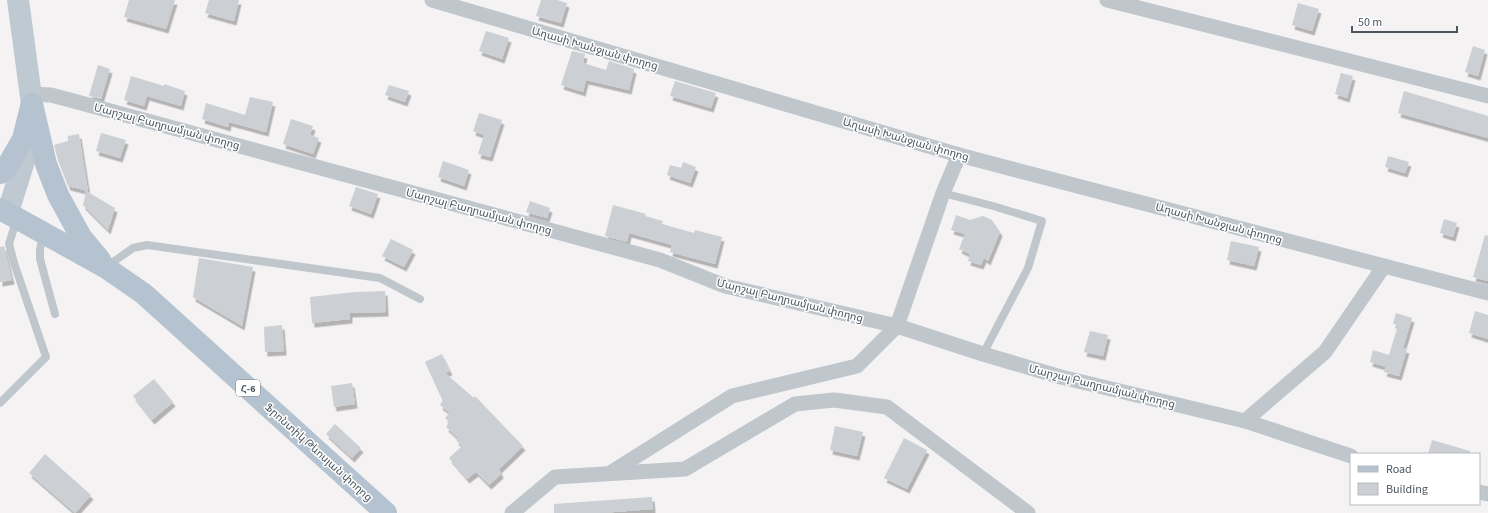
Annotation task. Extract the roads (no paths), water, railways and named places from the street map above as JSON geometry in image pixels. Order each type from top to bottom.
[{"type":"main road","points":[[18,0],[32,99],[46,164],[58,195],[81,237],[105,268]]},
{"type":"main road","points":[[0,173],[5,170],[23,139],[32,99]]},
{"type":"main road","points":[[8,213],[25,158],[31,131],[32,99]]},
{"type":"main road","name":"Ֆրոնտիկ Թևոսյան փողոց","points":[[8,213],[105,268],[144,294],[386,513]]},
{"type":"street","name":"Աղասի Խանջյան փողոց","points":[[432,0],[959,155],[1384,266]]},
{"type":"street","points":[[1107,0],[1488,96]]},
{"type":"street","name":"Մարշալ Բաղրամյան փողոց","points":[[32,99],[50,95],[78,102],[660,260],[725,286],[897,326],[982,354],[1061,377],[1245,421],[1350,456]]},
{"type":"street","points":[[608,474],[732,396],[856,366],[897,326],[943,193],[959,155]]},
{"type":"street","points":[[1245,421],[1326,352],[1384,266],[1488,293]]},
{"type":"street","points":[[512,513],[555,477],[685,469],[795,404],[834,400],[887,407],[1028,513]]},
{"type":"lane","points":[[943,193],[1042,221],[1028,268],[982,354]]},
{"type":"lane","points":[[0,403],[46,357],[14,263],[9,244],[8,213]]},
{"type":"lane","points":[[44,234],[40,249],[40,259],[55,314]]},
{"type":"lane","points":[[105,268],[133,248],[147,245],[380,278],[420,299]]}]
